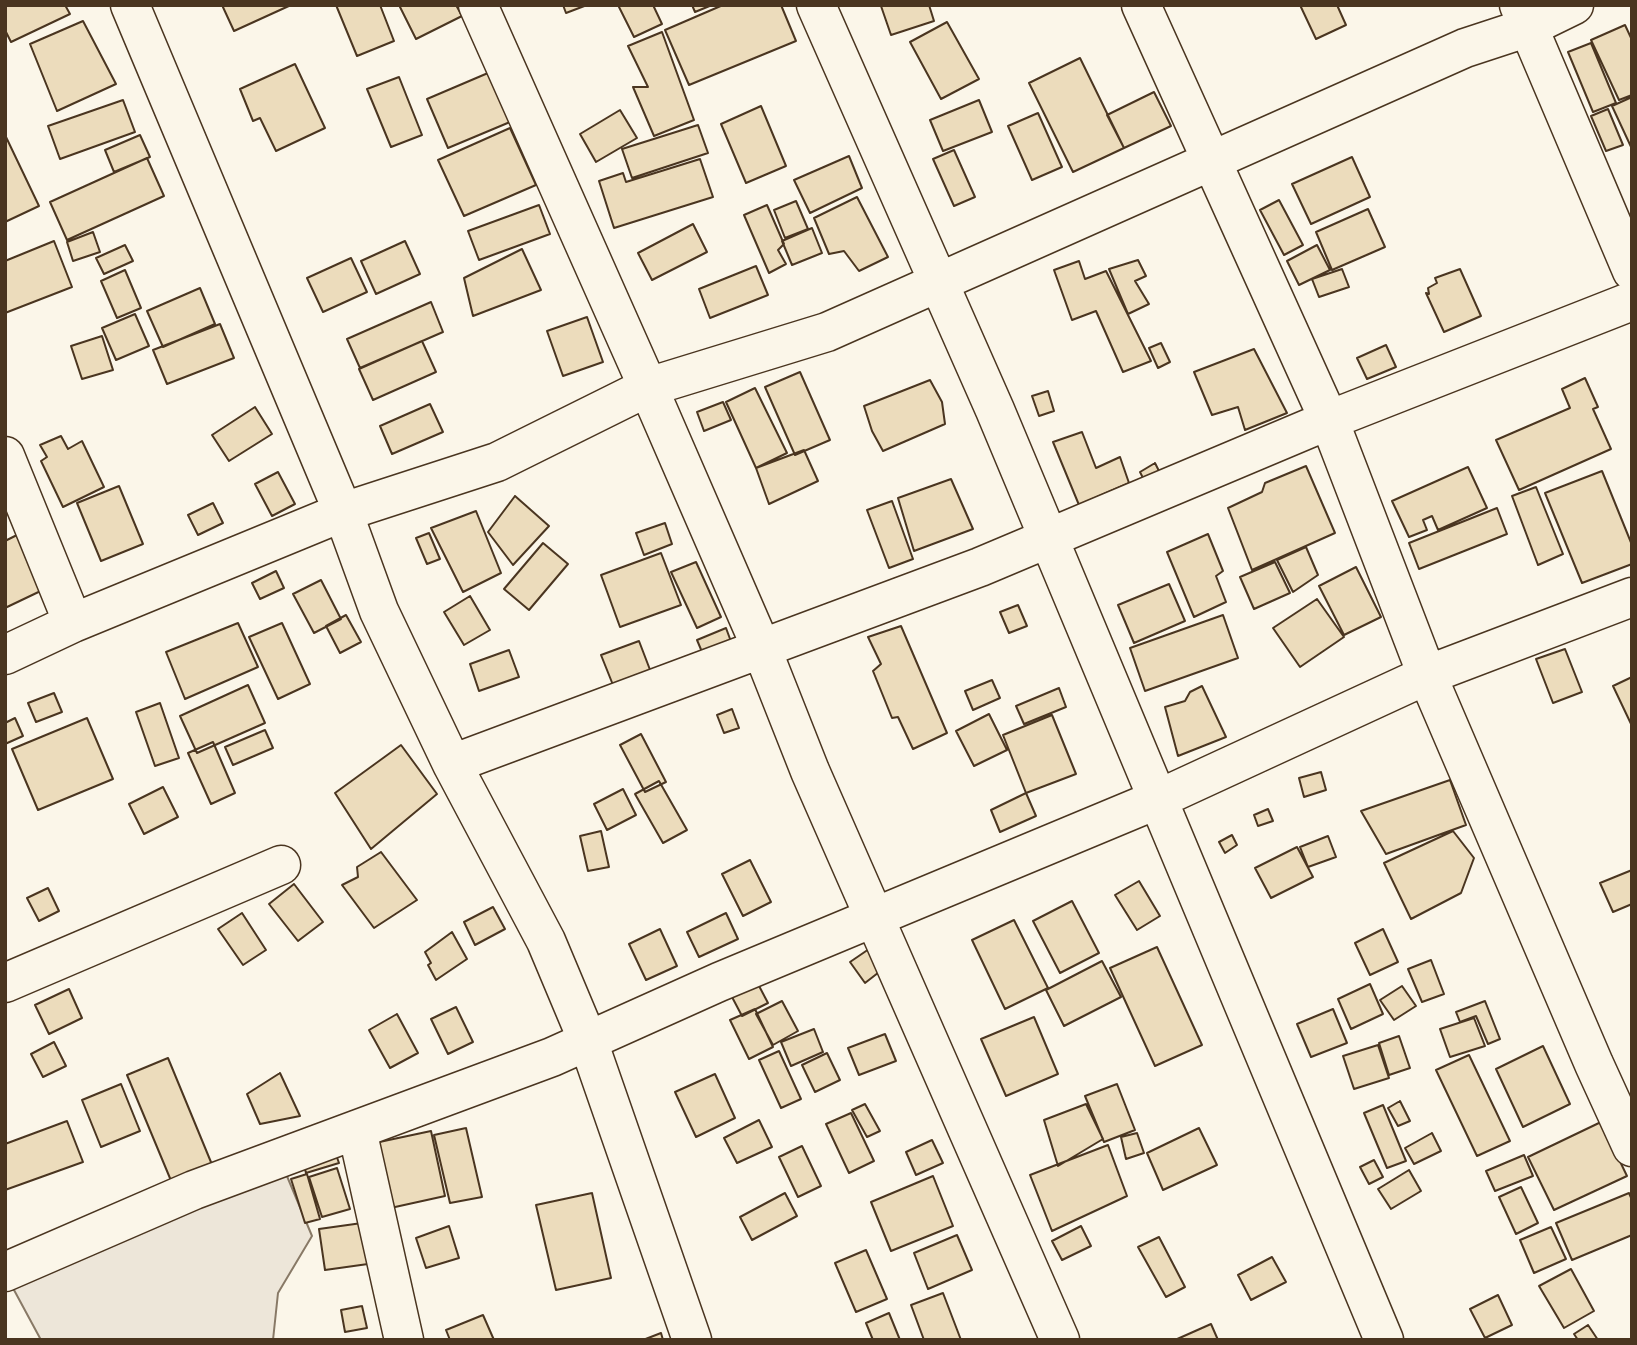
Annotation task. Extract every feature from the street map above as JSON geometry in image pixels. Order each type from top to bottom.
[{"type":"street","points":[[130,5],[343,512],[379,611],[452,764],[546,942],[588,1041],[692,1340]]},
{"type":"street","points":[[478,5],[648,387],[761,647],[810,771],[1060,1340]]},
{"type":"street","points":[[816,5],[1048,539],[1384,1340]]},
{"type":"street","points":[[1141,5],[1329,420],[1427,675],[1632,1147]]},
{"type":"street","points":[[5,655],[73,623],[343,512],[497,462],[648,387],[827,331],[1465,48],[1524,16],[1574,5]]},
{"type":"street","points":[[1524,16],[1632,271]]},
{"type":"street","points":[[452,764],[980,567],[1329,420],[1632,301]]},
{"type":"street","points":[[5,456],[73,623]]},
{"type":"street","points":[[5,1272],[194,1190],[552,1057],[719,982],[1156,800],[1427,675],[1632,597]]},
{"type":"street","points":[[5,983],[281,865]]},
{"type":"street","points":[[357,1130],[404,1340]]},
{"type":"shaded area","points":[[284,1169],[312,1236],[278,1293],[273,1340],[41,1340],[7,1277]]},
{"type":"building","points":[[5,5],[65,5],[70,14],[11,42],[5,30]]},
{"type":"building","points":[[222,5],[291,5],[234,31]]},
{"type":"building","points":[[336,5],[380,5],[394,41],[357,56]]},
{"type":"building","points":[[399,5],[456,5],[462,16],[416,39]]},
{"type":"building","points":[[563,5],[587,5],[566,13]]},
{"type":"building","points":[[618,5],[653,5],[662,24],[634,37]]},
{"type":"building","points":[[692,5],[712,5],[695,12]]},
{"type":"building","points":[[723,5],[781,5],[796,41],[689,85],[665,30]]},
{"type":"building","points":[[929,5],[934,21],[891,35],[881,6]]},
{"type":"building","points":[[1300,5],[1337,5],[1346,25],[1316,39]]},
{"type":"building","points":[[83,21],[116,84],[57,111],[30,44]]},
{"type":"building","points":[[947,22],[979,79],[941,99],[910,42]]},
{"type":"building","points":[[1625,25],[1632,40],[1632,95],[1619,100],[1591,40]]},
{"type":"building","points":[[662,32],[694,120],[654,136],[633,87],[648,87],[628,46]]},
{"type":"building","points":[[1591,43],[1616,103],[1593,112],[1568,52]]},
{"type":"building","points":[[1080,58],[1124,148],[1073,172],[1029,83]]},
{"type":"building","points":[[295,64],[325,128],[276,151],[260,118],[253,121],[240,89]]},
{"type":"building","points":[[488,73],[510,122],[448,148],[427,99]]},
{"type":"building","points":[[399,77],[422,135],[391,147],[367,89]]},
{"type":"building","points":[[1154,92],[1171,126],[1124,148],[1107,115]]},
{"type":"building","points":[[1632,97],[1632,149],[1612,106]]},
{"type":"building","points":[[123,100],[135,132],[60,159],[48,126]]},
{"type":"building","points":[[979,100],[992,132],[943,151],[930,120]]},
{"type":"building","points":[[761,106],[786,166],[746,183],[721,124]]},
{"type":"building","points":[[1608,109],[1623,145],[1606,151],[1591,116]]},
{"type":"building","points":[[620,110],[637,138],[596,162],[580,134]]},
{"type":"building","points":[[1038,113],[1062,167],[1032,180],[1008,126]]},
{"type":"building","points":[[698,125],[708,153],[632,178],[622,149]]},
{"type":"building","points":[[510,128],[536,185],[464,216],[438,160]]},
{"type":"building","points":[[140,135],[150,157],[114,172],[105,150]]},
{"type":"building","points":[[5,138],[39,206],[5,222]]},
{"type":"building","points":[[954,150],[975,197],[954,206],[933,159]]},
{"type":"building","points":[[849,156],[862,188],[810,213],[794,180]]},
{"type":"building","points":[[1352,157],[1370,197],[1311,224],[1292,184]]},
{"type":"building","points":[[147,158],[164,196],[67,240],[50,202]]},
{"type":"building","points":[[700,159],[713,197],[614,228],[599,181],[623,173],[626,182]]},
{"type":"building","points":[[857,197],[888,257],[859,271],[844,251],[829,254],[814,218]]},
{"type":"building","points":[[1279,200],[1303,245],[1284,255],[1260,210]]},
{"type":"building","points":[[796,201],[808,229],[785,238],[774,210]]},
{"type":"building","points":[[539,205],[550,234],[479,260],[468,231]]},
{"type":"building","points":[[767,205],[784,244],[778,250],[786,264],[769,273],[744,215]]},
{"type":"building","points":[[1368,209],[1385,247],[1332,270],[1316,232]]},
{"type":"building","points":[[693,224],[707,252],[652,280],[638,253]]},
{"type":"building","points":[[812,228],[822,253],[792,265],[782,241]]},
{"type":"building","points":[[93,232],[100,252],[73,261],[67,242]]},
{"type":"building","points":[[54,241],[72,287],[5,313],[5,261]]},
{"type":"building","points":[[405,241],[420,274],[376,294],[361,261]]},
{"type":"building","points":[[125,245],[133,261],[104,274],[96,258]]},
{"type":"building","points":[[1317,245],[1330,270],[1299,285],[1287,261]]},
{"type":"building","points":[[522,249],[541,290],[473,316],[464,278]]},
{"type":"building","points":[[351,258],[367,292],[323,312],[307,278]]},
{"type":"building","points":[[1138,260],[1146,276],[1135,281],[1149,304],[1128,314],[1109,269]]},
{"type":"building","points":[[1079,261],[1085,279],[1106,271],[1151,361],[1123,372],[1096,311],[1072,320],[1054,270]]},
{"type":"building","points":[[756,266],[768,295],[710,318],[699,289]]},
{"type":"building","points":[[1342,269],[1349,287],[1319,297],[1312,279]]},
{"type":"building","points":[[1460,269],[1481,316],[1444,332],[1426,293],[1429,294],[1428,288],[1437,283],[1435,278]]},
{"type":"building","points":[[125,270],[141,308],[117,318],[101,281]]},
{"type":"building","points":[[200,288],[215,324],[163,347],[147,311]]},
{"type":"building","points":[[431,302],[443,332],[360,368],[347,339]]},
{"type":"building","points":[[135,314],[149,346],[116,360],[102,328]]},
{"type":"building","points":[[587,317],[603,362],[563,376],[547,331]]},
{"type":"building","points":[[220,324],[234,358],[167,384],[153,350]]},
{"type":"building","points":[[102,336],[113,370],[82,379],[71,346]]},
{"type":"building","points":[[422,341],[436,372],[373,400],[359,369]]},
{"type":"building","points":[[1161,343],[1170,362],[1158,368],[1149,348]]},
{"type":"building","points":[[1386,345],[1396,367],[1367,379],[1357,358]]},
{"type":"building","points":[[1254,349],[1287,413],[1245,430],[1238,407],[1212,415],[1194,372]]},
{"type":"building","points":[[800,372],[830,440],[795,455],[765,387]]},
{"type":"building","points":[[1585,378],[1598,407],[1593,409],[1611,449],[1519,490],[1496,440],[1570,408],[1562,389]]},
{"type":"building","points":[[930,380],[942,402],[945,424],[883,451],[872,431],[864,406]]},
{"type":"building","points":[[755,388],[787,453],[756,468],[726,402]]},
{"type":"building","points":[[1048,391],[1054,411],[1039,416],[1032,396]]},
{"type":"building","points":[[723,402],[731,420],[704,431],[697,412]]},
{"type":"building","points":[[430,404],[443,432],[392,454],[380,426]]},
{"type":"building","points":[[255,407],[272,434],[229,461],[212,435]]},
{"type":"building","points":[[1082,432],[1096,468],[1120,457],[1129,483],[1079,505],[1053,442]]},
{"type":"building","points":[[61,436],[68,449],[82,441],[104,487],[63,507],[41,461],[47,457],[40,445]]},
{"type":"building","points":[[804,450],[818,481],[769,504],[756,468]]},
{"type":"building","points":[[1155,463],[1161,475],[1145,482],[1140,472]]},
{"type":"building","points":[[1306,466],[1335,533],[1252,570],[1228,508],[1262,492],[1265,483]]},
{"type":"building","points":[[1468,467],[1487,508],[1438,530],[1432,516],[1423,520],[1427,530],[1409,537],[1392,501]]},
{"type":"building","points":[[1602,471],[1632,545],[1632,564],[1582,583],[1545,493]]},
{"type":"building","points":[[278,472],[295,504],[272,516],[255,484]]},
{"type":"building","points":[[951,479],[973,529],[914,551],[898,498]]},
{"type":"building","points":[[119,486],[143,544],[101,561],[77,503]]},
{"type":"building","points":[[1536,487],[1563,554],[1538,565],[1512,496]]},
{"type":"building","points":[[515,496],[549,526],[513,565],[488,532]]},
{"type":"building","points":[[892,501],[913,559],[889,568],[867,510]]},
{"type":"building","points":[[213,503],[223,523],[198,535],[188,515]]},
{"type":"building","points":[[1497,508],[1507,534],[1419,569],[1409,543]]},
{"type":"building","points":[[476,511],[501,573],[463,592],[431,528]]},
{"type":"building","points":[[665,523],[672,544],[644,555],[636,533]]},
{"type":"building","points":[[23,532],[49,587],[5,608],[5,541]]},
{"type":"building","points":[[429,533],[440,559],[427,564],[416,538]]},
{"type":"building","points":[[1208,534],[1223,571],[1216,576],[1226,602],[1194,617],[1167,552]]},
{"type":"building","points":[[543,543],[568,564],[529,610],[504,589]]},
{"type":"building","points":[[1306,547],[1318,575],[1293,592],[1277,560]]},
{"type":"building","points":[[661,553],[681,605],[620,627],[601,575]]},
{"type":"building","points":[[696,562],[721,617],[697,628],[671,572]]},
{"type":"building","points":[[1275,562],[1290,593],[1254,609],[1240,577]]},
{"type":"building","points":[[1356,567],[1381,617],[1344,635],[1319,586]]},
{"type":"building","points":[[276,571],[284,588],[260,599],[252,583]]},
{"type":"building","points":[[321,580],[341,619],[314,633],[293,594]]},
{"type":"building","points":[[1169,584],[1185,621],[1134,643],[1118,605]]},
{"type":"building","points":[[470,596],[490,630],[464,645],[444,612]]},
{"type":"building","points":[[1317,599],[1344,637],[1300,667],[1273,628]]},
{"type":"building","points":[[1018,605],[1027,626],[1009,633],[1000,612]]},
{"type":"building","points":[[346,615],[361,642],[340,653],[326,626]]},
{"type":"building","points":[[1223,615],[1238,658],[1145,691],[1130,648]]},
{"type":"building","points":[[238,623],[258,667],[185,699],[166,652]]},
{"type":"building","points":[[282,623],[310,684],[278,699],[249,637]]},
{"type":"building","points":[[901,626],[947,733],[913,749],[898,717],[892,718],[873,671],[881,664],[868,637]]},
{"type":"building","points":[[726,628],[733,647],[705,659],[697,640]]},
{"type":"building","points":[[639,641],[652,675],[615,690],[601,655]]},
{"type":"building","points":[[1565,649],[1582,692],[1553,703],[1536,659]]},
{"type":"building","points":[[509,650],[519,677],[479,691],[470,664]]},
{"type":"building","points":[[1632,677],[1632,726],[1613,686]]},
{"type":"building","points":[[992,680],[1000,698],[973,710],[965,691]]},
{"type":"building","points":[[248,685],[265,723],[197,753],[180,716]]},
{"type":"building","points":[[1202,686],[1226,737],[1178,756],[1165,707],[1185,701],[1190,692]]},
{"type":"building","points":[[1059,688],[1066,707],[1024,724],[1016,706]]},
{"type":"building","points":[[54,693],[62,712],[36,722],[28,703]]},
{"type":"building","points":[[160,703],[179,758],[155,766],[136,712]]},
{"type":"building","points":[[732,709],[739,728],[724,733],[717,715]]},
{"type":"building","points":[[989,714],[1007,750],[974,766],[956,731]]},
{"type":"building","points":[[1052,715],[1076,774],[1026,793],[1003,735]]},
{"type":"building","points":[[15,718],[23,736],[5,744],[5,723]]},
{"type":"building","points":[[87,718],[113,779],[38,810],[12,749]]},
{"type":"building","points":[[265,730],[273,748],[233,765],[225,747]]},
{"type":"building","points":[[641,734],[666,782],[645,792],[620,745]]},
{"type":"building","points":[[213,742],[235,793],[211,804],[188,753]]},
{"type":"building","points":[[401,745],[437,794],[371,849],[335,793]]},
{"type":"building","points":[[1321,772],[1326,790],[1304,797],[1299,778]]},
{"type":"building","points":[[1450,780],[1466,825],[1386,854],[1361,811]]},
{"type":"building","points":[[659,781],[687,830],[663,843],[635,794]]},
{"type":"building","points":[[163,787],[178,817],[144,834],[129,804]]},
{"type":"building","points":[[623,789],[636,815],[607,830],[594,804]]},
{"type":"building","points":[[1026,793],[1036,816],[1000,832],[991,810]]},
{"type":"building","points":[[1268,809],[1273,821],[1258,826],[1254,815]]},
{"type":"building","points":[[601,831],[609,867],[588,871],[580,836]]},
{"type":"building","points":[[1453,831],[1474,858],[1461,893],[1411,919],[1384,863]]},
{"type":"building","points":[[1232,835],[1237,845],[1225,853],[1219,842]]},
{"type":"building","points":[[1328,836],[1336,857],[1308,867],[1300,847]]},
{"type":"building","points":[[1297,847],[1313,877],[1271,898],[1255,868]]},
{"type":"building","points":[[381,852],[417,900],[374,928],[342,885],[358,877],[357,867]]},
{"type":"building","points":[[750,860],[771,902],[743,916],[722,874]]},
{"type":"building","points":[[1632,870],[1632,904],[1613,912],[1600,883]]},
{"type":"building","points":[[1139,881],[1160,916],[1137,930],[1115,895]]},
{"type":"building","points":[[294,884],[323,922],[298,941],[269,904]]},
{"type":"building","points":[[48,888],[59,911],[39,921],[27,898]]},
{"type":"building","points":[[1072,901],[1099,953],[1060,973],[1033,921]]},
{"type":"building","points":[[493,907],[505,929],[475,945],[464,922]]},
{"type":"building","points":[[242,913],[266,950],[243,965],[218,929]]},
{"type":"building","points":[[726,913],[738,939],[699,957],[687,932]]},
{"type":"building","points":[[1014,920],[1048,988],[1005,1009],[972,940]]},
{"type":"building","points":[[660,929],[677,966],[646,980],[629,944]]},
{"type":"building","points":[[1383,929],[1398,962],[1370,975],[1355,943]]},
{"type":"building","points":[[452,932],[467,959],[436,980],[425,952]]},
{"type":"building","points":[[1157,947],[1202,1045],[1155,1066],[1110,968]]},
{"type":"building","points":[[869,949],[883,969],[865,983],[850,962]]},
{"type":"building","points":[[1431,960],[1444,994],[1422,1002],[1408,969]]},
{"type":"building","points":[[1102,961],[1121,997],[1064,1026],[1046,990]]},
{"type":"building","points":[[758,984],[768,1003],[742,1016],[732,997]]},
{"type":"building","points":[[1370,984],[1383,1014],[1351,1029],[1338,999]]},
{"type":"building","points":[[1402,986],[1416,1006],[1394,1020],[1380,1000]]},
{"type":"building","points":[[69,989],[82,1018],[49,1034],[35,1005]]},
{"type":"building","points":[[782,1001],[798,1031],[773,1045],[756,1014]]},
{"type":"building","points":[[1485,1001],[1500,1039],[1488,1044],[1476,1016],[1460,1022],[1456,1012]]},
{"type":"building","points":[[456,1007],[473,1042],[448,1054],[431,1019]]},
{"type":"building","points":[[755,1009],[773,1047],[749,1059],[730,1020]]},
{"type":"building","points":[[1333,1009],[1347,1043],[1311,1057],[1297,1024]]},
{"type":"building","points":[[397,1014],[418,1053],[390,1068],[369,1030]]},
{"type":"building","points":[[1034,1017],[1058,1074],[1006,1096],[981,1039]]},
{"type":"building","points":[[1474,1018],[1485,1046],[1450,1057],[1440,1029]]},
{"type":"building","points":[[814,1029],[823,1052],[791,1066],[781,1042]]},
{"type":"building","points":[[885,1034],[896,1061],[859,1075],[848,1048]]},
{"type":"building","points":[[1399,1036],[1410,1068],[1389,1075],[1379,1043]]},
{"type":"building","points":[[54,1042],[66,1066],[43,1077],[31,1054]]},
{"type":"building","points":[[1378,1045],[1389,1078],[1354,1089],[1343,1056]]},
{"type":"building","points":[[1543,1046],[1570,1104],[1523,1127],[1496,1069]]},
{"type":"building","points":[[779,1051],[801,1099],[781,1108],[759,1060]]},
{"type":"building","points":[[827,1053],[840,1080],[815,1092],[802,1065]]},
{"type":"building","points":[[1469,1055],[1510,1141],[1477,1156],[1436,1070]]},
{"type":"building","points":[[168,1058],[213,1167],[172,1183],[127,1075]]},
{"type":"building","points":[[280,1073],[300,1116],[260,1124],[247,1094]]},
{"type":"building","points":[[715,1074],[735,1118],[696,1137],[675,1092]]},
{"type":"building","points":[[121,1084],[140,1131],[101,1147],[82,1100]]},
{"type":"building","points":[[1117,1084],[1135,1130],[1104,1142],[1085,1096]]},
{"type":"building","points":[[1400,1101],[1410,1121],[1398,1126],[1388,1108]]},
{"type":"building","points":[[865,1104],[880,1131],[867,1137],[852,1110]]},
{"type":"building","points":[[1086,1104],[1103,1139],[1058,1166],[1044,1120]]},
{"type":"building","points":[[1383,1105],[1406,1161],[1387,1168],[1364,1113]]},
{"type":"building","points":[[851,1113],[874,1161],[849,1173],[826,1124]]},
{"type":"building","points":[[759,1120],[772,1147],[737,1163],[724,1138]]},
{"type":"building","points":[[67,1121],[83,1162],[5,1190],[5,1144]]},
{"type":"building","points":[[1601,1122],[1627,1176],[1554,1210],[1528,1157]]},
{"type":"building","points":[[466,1128],[482,1197],[450,1203],[434,1135]]},
{"type":"building","points":[[1199,1128],[1217,1165],[1163,1190],[1147,1153]]},
{"type":"building","points":[[431,1131],[445,1196],[386,1209],[370,1144]]},
{"type":"building","points":[[1137,1133],[1144,1153],[1126,1159],[1121,1137]]},
{"type":"building","points":[[1432,1133],[1441,1151],[1414,1164],[1405,1148]]},
{"type":"building","points":[[932,1140],[943,1163],[916,1175],[906,1152]]},
{"type":"building","points":[[331,1141],[339,1163],[306,1173],[300,1151]]},
{"type":"building","points":[[1108,1145],[1127,1196],[1052,1231],[1030,1175]]},
{"type":"building","points":[[802,1146],[821,1186],[798,1197],[779,1157]]},
{"type":"building","points":[[1524,1155],[1533,1176],[1495,1191],[1486,1171]]},
{"type":"building","points":[[1374,1160],[1383,1177],[1369,1184],[1360,1167]]},
{"type":"building","points":[[337,1168],[350,1209],[322,1217],[309,1177]]},
{"type":"building","points":[[1409,1170],[1421,1191],[1391,1209],[1378,1189]]},
{"type":"building","points":[[307,1174],[320,1219],[305,1223],[291,1179]]},
{"type":"building","points":[[933,1176],[953,1226],[891,1251],[871,1202]]},
{"type":"building","points":[[1521,1187],[1538,1223],[1516,1234],[1499,1197]]},
{"type":"building","points":[[592,1193],[611,1278],[556,1290],[536,1205]]},
{"type":"building","points":[[785,1193],[797,1216],[752,1240],[740,1217]]},
{"type":"building","points":[[1629,1193],[1632,1200],[1632,1235],[1572,1260],[1556,1223]]},
{"type":"building","points":[[362,1223],[368,1264],[325,1270],[319,1229]]},
{"type":"building","points":[[449,1226],[459,1258],[426,1268],[416,1238]]},
{"type":"building","points":[[1081,1226],[1091,1246],[1062,1260],[1052,1241]]},
{"type":"building","points":[[1551,1227],[1566,1259],[1534,1273],[1520,1240]]},
{"type":"building","points":[[957,1235],[972,1270],[928,1289],[914,1253]]},
{"type":"building","points":[[1159,1237],[1185,1287],[1166,1297],[1138,1247]]},
{"type":"building","points":[[866,1250],[887,1299],[856,1312],[835,1263]]},
{"type":"building","points":[[1272,1257],[1286,1282],[1251,1300],[1238,1275]]},
{"type":"building","points":[[1571,1269],[1594,1311],[1564,1328],[1539,1286]]},
{"type":"building","points":[[943,1293],[961,1340],[924,1340],[911,1305]]},
{"type":"building","points":[[1498,1295],[1512,1325],[1485,1338],[1470,1309]]},
{"type":"building","points":[[362,1306],[367,1328],[345,1332],[341,1310]]},
{"type":"building","points":[[889,1313],[900,1340],[873,1340],[866,1323]]},
{"type":"building","points":[[483,1315],[494,1340],[450,1340],[446,1330]]},
{"type":"building","points":[[1211,1324],[1218,1340],[1175,1340]]},
{"type":"building","points":[[1588,1325],[1598,1340],[1578,1340],[1574,1334]]},
{"type":"building","points":[[661,1333],[663,1340],[643,1340]]}]
